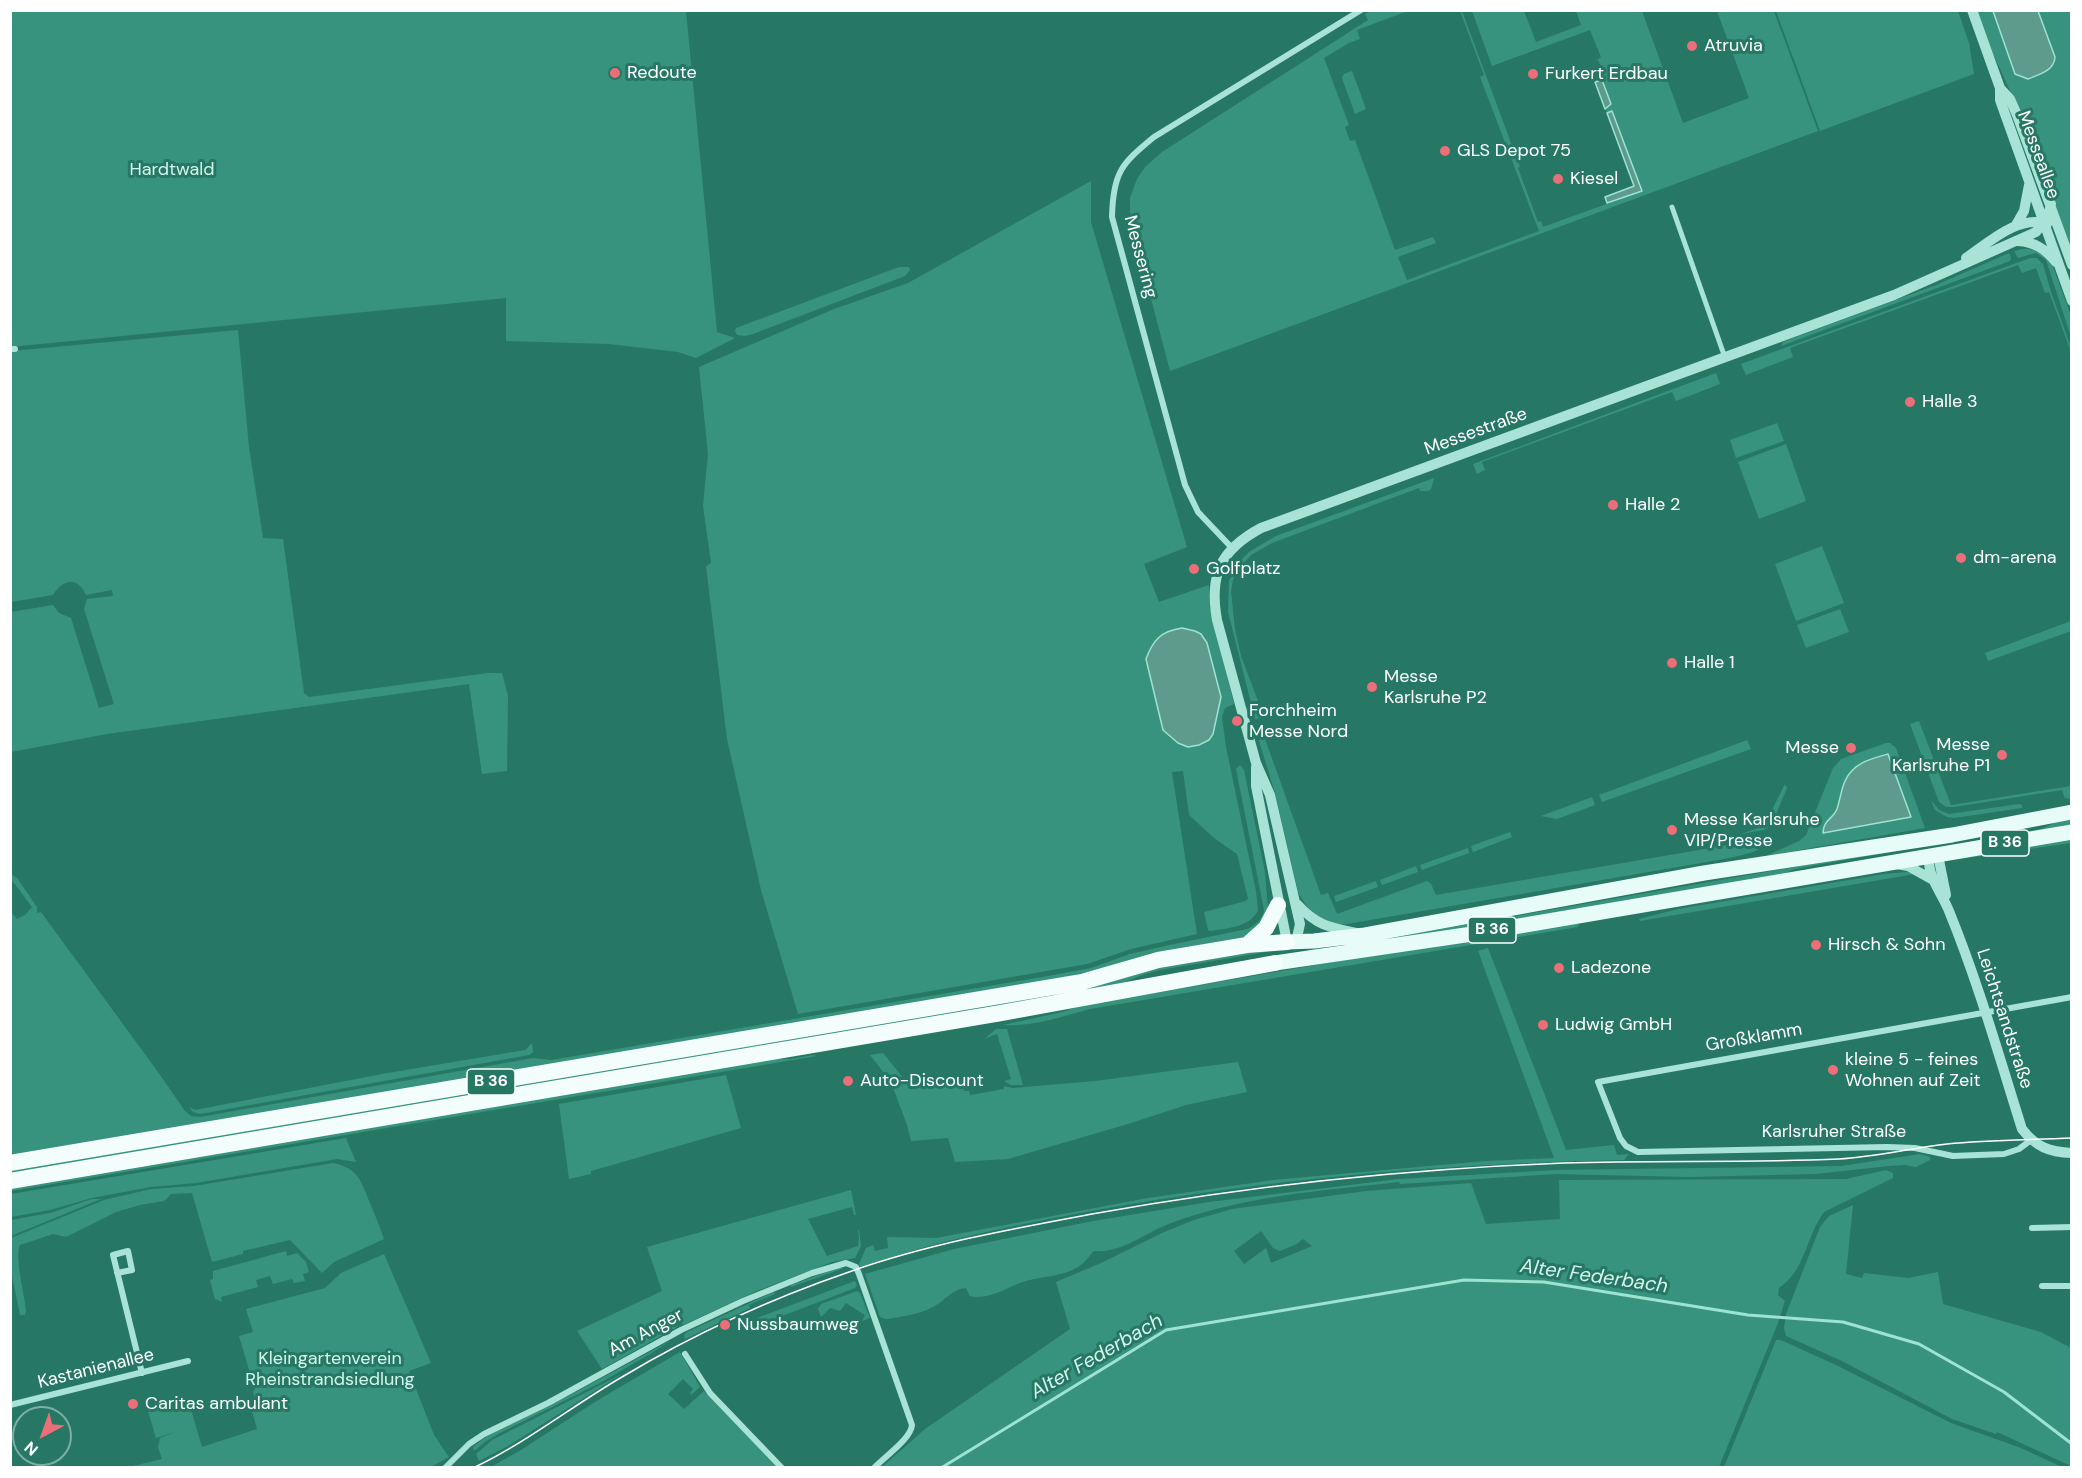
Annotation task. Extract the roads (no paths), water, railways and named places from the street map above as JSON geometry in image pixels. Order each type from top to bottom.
[{"type":"highway","points":[[1247,945],[1266,928],[1287,903]]},
{"type":"highway","name":"B 36","points":[[10,1164],[1082,982],[1158,960],[1247,945],[1292,944]]},
{"type":"highway","name":"B 36","points":[[10,1181],[1001,1013],[1275,963]]},
{"type":"main road","name":"B 36","points":[[1933,849],[1952,835],[2072,812]]},
{"type":"main road","name":"B 36","points":[[1292,944],[1365,934],[1704,873],[2072,832]]},
{"type":"main road","name":"B 36","points":[[1275,963],[1472,934],[1912,859],[1923,852],[1929,844],[1933,849]]},
{"type":"main road","points":[[1275,963],[1292,944],[1298,954],[1314,957]]},
{"type":"street","name":"Messering","points":[[1232,548],[1198,512],[1185,485],[1112,217],[1113,192],[1118,176],[1130,156],[1154,137],[1361,10]]},
{"type":"street","name":"Messeallee","points":[[1972,10],[2000,88],[2000,100],[2044,223],[2066,266]]},
{"type":"street","name":"Messeallee","points":[[2000,88],[2010,99],[2051,204],[2061,236],[2072,301]]},
{"type":"street","points":[[2016,225],[2024,211],[2029,182]]},
{"type":"street","points":[[2051,204],[2050,212],[2044,223],[2054,228],[2061,236]]},
{"type":"street","points":[[1672,207],[1723,352]]},
{"type":"street","name":"Messestraße","points":[[1292,944],[1270,795],[1256,764],[1217,620],[1214,601],[1216,576],[1223,559],[1232,548],[1261,528],[1894,295],[2018,241],[2036,232],[2044,223],[2035,221],[2016,225],[1946,272]]},
{"type":"street","points":[[2018,241],[2042,248],[2066,266]]},
{"type":"street","name":"Messestraße","points":[[1256,764],[1256,786],[1287,903],[1300,924],[1292,944]]},
{"type":"street","name":"Leichtsandstraße","points":[[1933,849],[1928,866],[1948,907]]},
{"type":"street","name":"Leichtsandstraße","points":[[1933,849],[1948,907],[1964,948],[2022,1129],[2031,1140]]},
{"type":"street","points":[[1885,863],[1908,866],[1933,880]]},
{"type":"street","points":[[1287,903],[1323,926],[1365,934]]},
{"type":"street","points":[[1984,1012],[2072,997]]},
{"type":"street","name":"Großklamm","points":[[1626,1146],[1616,1129],[1598,1082],[1984,1012]]},
{"type":"street","points":[[2031,1140],[2048,1150],[2072,1153]]},
{"type":"street","name":"Karlsruher Straße","points":[[1626,1146],[1638,1152],[1887,1147],[1915,1148],[1953,1156],[2012,1153],[2031,1140]]},
{"type":"street","points":[[2032,1228],[2072,1227]]},
{"type":"street","name":"Am Anger","points":[[445,1467],[469,1444],[484,1434],[548,1403],[681,1330],[743,1301],[812,1273],[846,1263],[856,1268],[864,1287],[912,1425],[912,1430],[906,1438],[874,1467]]},
{"type":"street","points":[[117,1273],[142,1373]]},
{"type":"street","points":[[2042,1286],[2072,1286]]},
{"type":"street","points":[[685,1354],[705,1387],[782,1467]]},
{"type":"street","name":"Kastanienallee","points":[[10,1405],[188,1361]]},
{"type":"water","points":[[1993,11],[2038,11],[2055,57],[2052,66],[2042,74],[2028,79],[2015,74]]},
{"type":"water","points":[[1602,80],[1611,104],[1605,109],[1595,82]]},
{"type":"water","points":[[1612,111],[1642,191],[1607,203],[1605,197],[1634,186],[1607,113]]},
{"type":"water","points":[[1182,628],[1201,634],[1207,643],[1221,697],[1213,734],[1209,740],[1188,747],[1178,743],[1163,730],[1146,659],[1159,637],[1168,631]]},
{"type":"water","points":[[1888,754],[1911,817],[1823,833],[1826,822],[1837,809],[1848,775],[1857,766]]},
{"type":"waterway","name":"Alter Federbach","points":[[941,1468],[1166,1330],[1464,1280],[1544,1282],[1748,1315],[1843,1322],[1919,1344],[2004,1392],[2072,1444]]},
{"type":"tram line","points":[[473,1468],[512,1447],[649,1361],[733,1318],[820,1282],[879,1262],[939,1245],[1000,1232],[1209,1195],[1386,1174],[1564,1163],[1839,1159],[1947,1144],[2072,1138]]},
{"type":"place","name":"Atruvia","points":[[1692,46]]},
{"type":"place","name":"Redoute","points":[[615,73]]},
{"type":"place","name":"Furkert Erdbau","points":[[1533,74]]},
{"type":"place","name":"GLS Depot 75","points":[[1445,151]]},
{"type":"place","name":"Kiesel","points":[[1558,179]]},
{"type":"place","name":"Halle 3","points":[[1910,402]]},
{"type":"place","name":"Halle 2","points":[[1613,505]]},
{"type":"place","name":"dm-arena","points":[[1961,558]]},
{"type":"place","name":"Golfplatz","points":[[1194,569]]},
{"type":"place","name":"Halle 1","points":[[1672,663]]},
{"type":"place","name":"Messe Karlsruhe P2","points":[[1372,687]]},
{"type":"place","name":"Forchheim Messe Nord","points":[[1237,721]]},
{"type":"place","name":"Messe","points":[[1851,748]]},
{"type":"place","name":"Messe Karlsruhe P1","points":[[2002,755]]},
{"type":"place","name":"Messe Karlsruhe VIP/Presse","points":[[1672,830]]},
{"type":"place","name":"Hirsch & Sohn","points":[[1816,945]]},
{"type":"place","name":"Ladezone","points":[[1559,968]]},
{"type":"place","name":"Ludwig GmbH","points":[[1543,1025]]},
{"type":"place","name":"kleine 5 - feines Wohnen auf Zeit","points":[[1833,1070]]},
{"type":"place","name":"Auto-Discount","points":[[848,1081]]},
{"type":"place","name":"Nussbaumweg","points":[[725,1325]]},
{"type":"place","name":"Caritas ambulant","points":[[133,1404]]},
{"type":"park label","name":"Hardtwald","points":[[172,170]]},
{"type":"park label","name":"Kleingartenverein Rheinstrandsiedlung","points":[[330,1369]]}]
